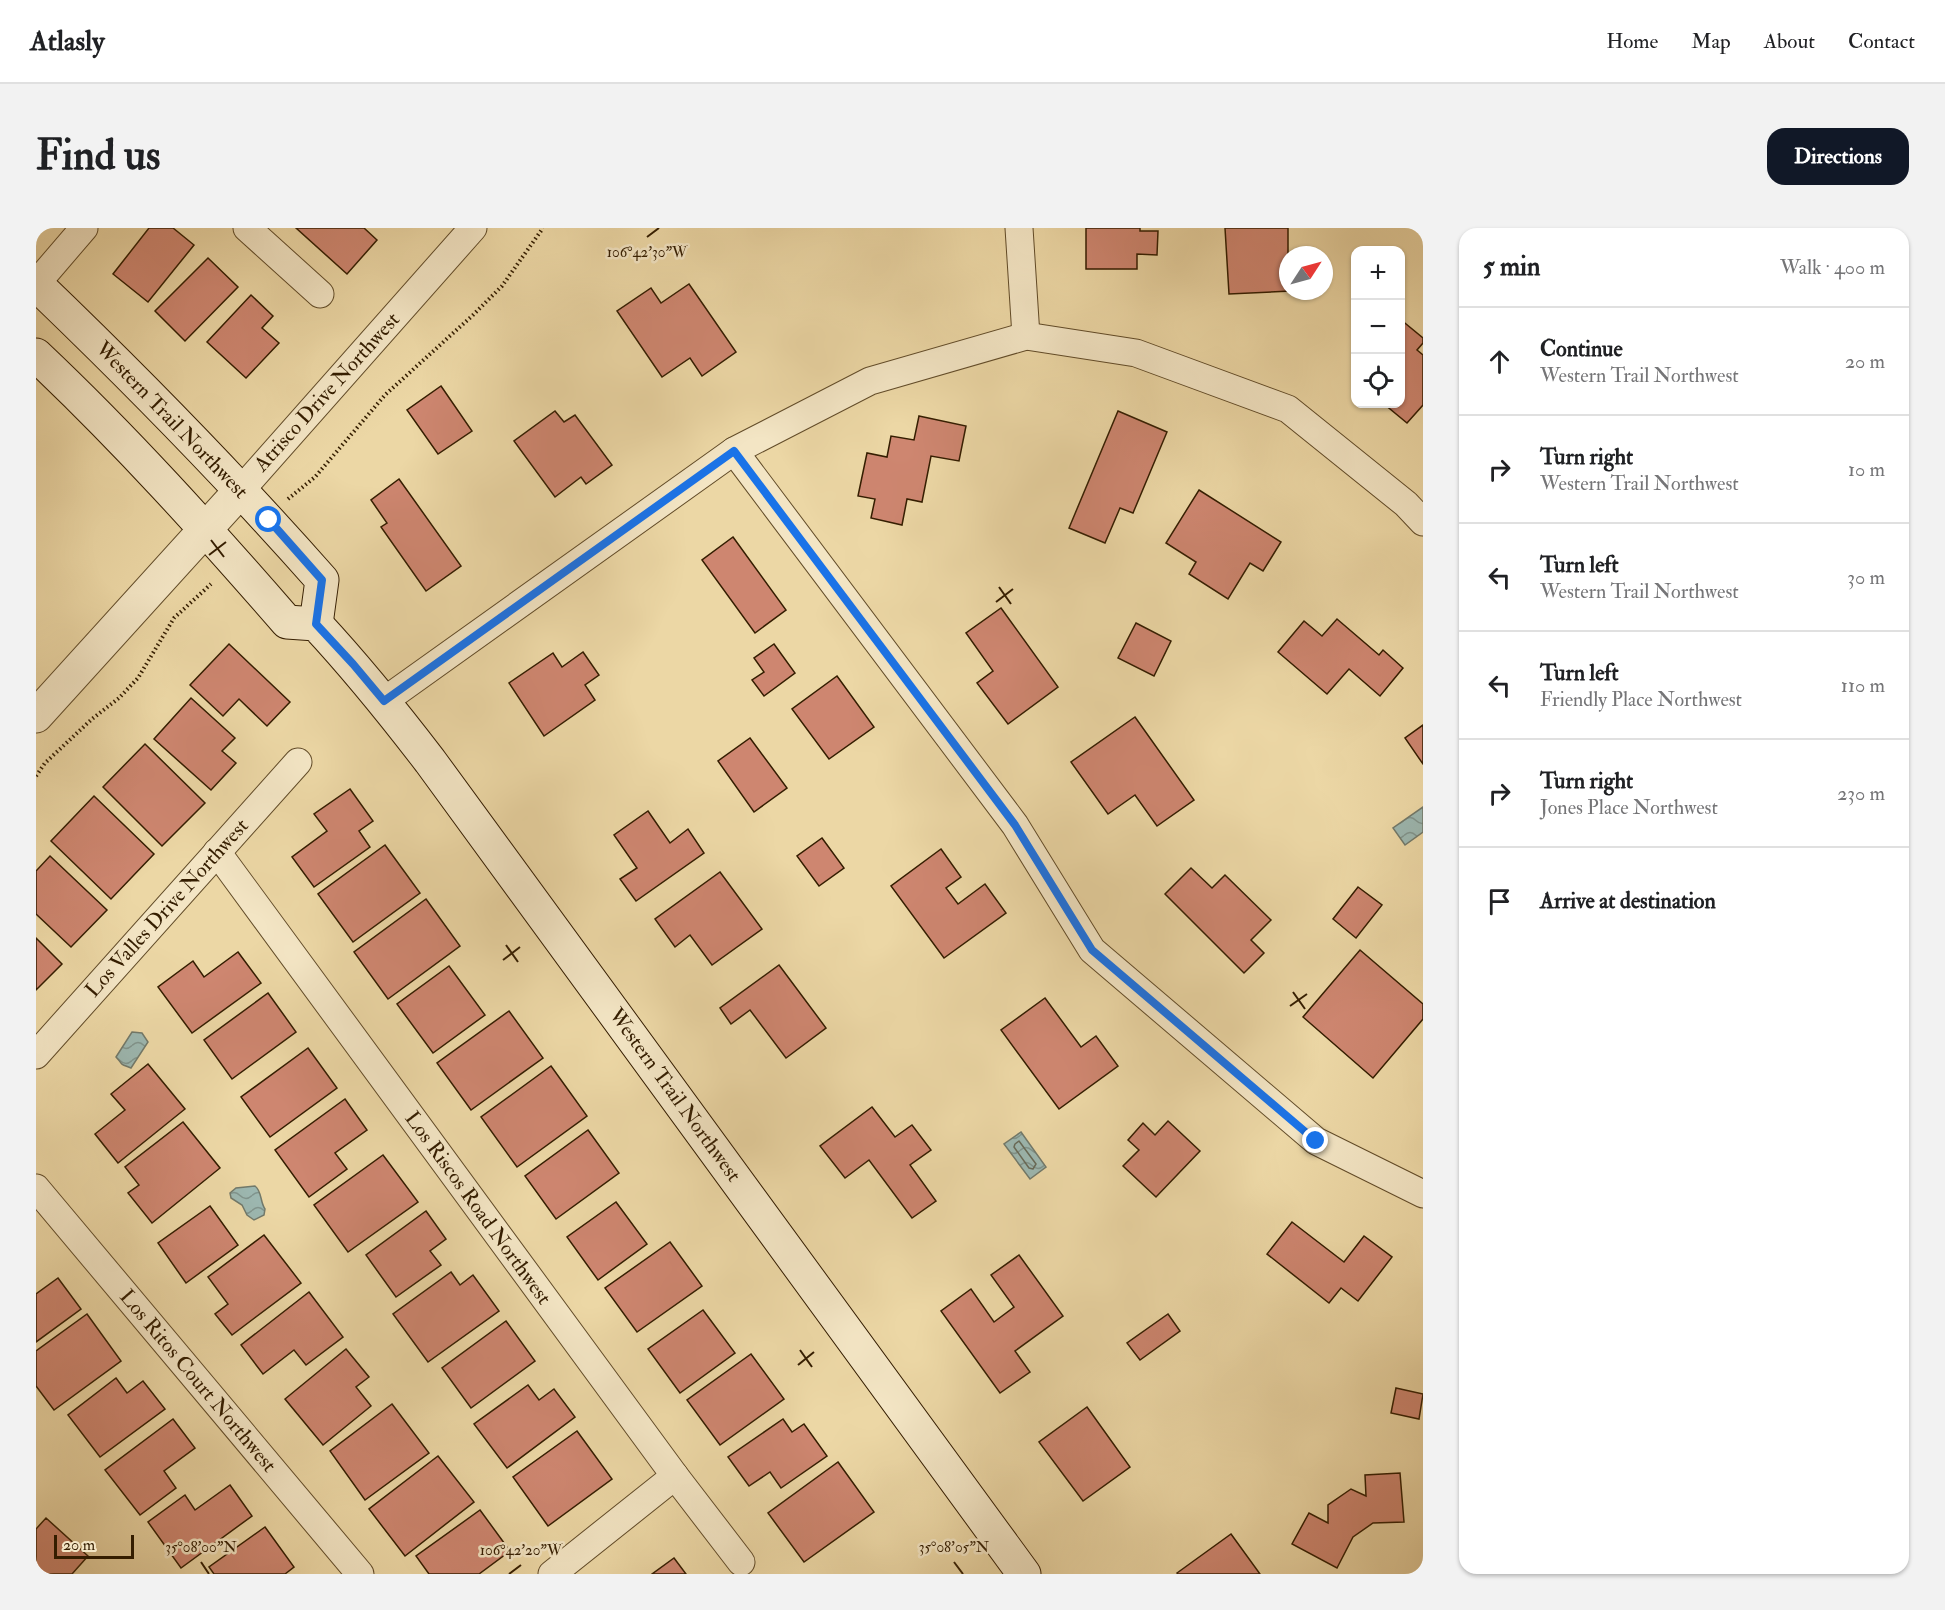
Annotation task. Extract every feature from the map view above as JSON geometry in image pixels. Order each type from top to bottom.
[{"type":"main road","name":"Western Trail Northwest","points":[[36,284],[155,400],[241,490],[322,580],[316,624],[384,701],[430,761],[1024,1574]]},
{"type":"main road","points":[[36,355],[76,392],[287,622],[316,624]]},
{"type":"main road","name":"Atrisco Drive Northwest","points":[[36,716],[241,490]]},
{"type":"street","points":[[36,284],[84,228]]},
{"type":"street","points":[[247,228],[320,294]]},
{"type":"street","name":"Atrisco Drive Northwest","points":[[241,490],[473,228]]},
{"type":"street","points":[[1020,228],[1026,336]]},
{"type":"street","points":[[384,701],[734,451],[870,381],[1026,336],[1136,353],[1288,409],[1406,504],[1423,522]]},
{"type":"street","points":[[734,451],[1015,825],[1092,950],[1316,1141],[1423,1194]]},
{"type":"street","name":"Los Valles Drive Northwest","points":[[36,1055],[298,762]]},
{"type":"street","name":"Los Riscos Road Northwest","points":[[217,852],[675,1476],[741,1562]]},
{"type":"street","name":"Los Ritos Court Northwest","points":[[36,1188],[360,1574]]},
{"type":"street","points":[[552,1574],[675,1476]]},
{"type":"path","points":[[287,499],[315,477],[385,395],[502,286],[543,228]]},
{"type":"path","points":[[36,776],[45,763],[92,719],[119,698],[138,678],[174,618],[212,584]]},
{"type":"water","points":[[1423,807],[1423,832],[1405,845],[1393,828]]},
{"type":"water","points":[[132,1032],[142,1033],[148,1042],[131,1068],[122,1064],[116,1057]]},
{"type":"water","points":[[1021,1132],[1046,1167],[1030,1179],[1004,1144]]},
{"type":"water","points":[[255,1186],[265,1209],[264,1215],[254,1220],[247,1215],[242,1205],[231,1198],[230,1193],[236,1188]]},
{"type":"building","points":[[149,228],[173,228],[194,245],[148,302],[113,274]]},
{"type":"building","points":[[296,228],[364,228],[377,240],[347,274]]},
{"type":"building","points":[[1086,228],[1140,228],[1140,231],[1158,231],[1157,255],[1137,254],[1137,269],[1086,269]]},
{"type":"building","points":[[1225,228],[1288,228],[1288,246],[1279,246],[1279,292],[1229,294]]},
{"type":"building","points":[[208,258],[238,287],[185,341],[155,311]]},
{"type":"building","points":[[689,284],[736,352],[702,376],[690,358],[662,377],[617,311],[651,288],[661,303]]},
{"type":"building","points":[[251,295],[273,316],[262,328],[279,343],[246,378],[207,342]]},
{"type":"building","points":[[1405,323],[1423,338],[1423,343],[1417,350],[1423,355],[1423,405],[1407,423],[1389,408],[1405,408]]},
{"type":"building","points":[[441,386],[472,431],[438,454],[407,410]]},
{"type":"building","points":[[555,411],[564,422],[575,415],[612,465],[586,484],[581,477],[555,497],[514,441]]},
{"type":"building","points":[[1118,411],[1167,432],[1133,513],[1120,508],[1105,543],[1069,528]]},
{"type":"building","points":[[919,416],[966,426],[959,461],[931,456],[922,502],[907,499],[902,525],[871,518],[875,499],[858,496],[867,453],[887,457],[891,436],[914,440]]},
{"type":"building","points":[[399,479],[461,566],[426,591],[381,527],[387,523],[371,500]]},
{"type":"building","points":[[1199,490],[1281,542],[1263,571],[1250,563],[1228,599],[1189,574],[1196,562],[1166,543]]},
{"type":"building","points":[[733,537],[786,610],[755,633],[702,560]]},
{"type":"building","points":[[1001,608],[1058,687],[1008,724],[977,683],[993,671],[966,633]]},
{"type":"building","points":[[1337,619],[1379,655],[1383,650],[1403,668],[1380,696],[1349,669],[1327,694],[1278,652],[1304,621],[1322,636]]},
{"type":"building","points":[[1136,623],[1171,641],[1154,676],[1118,658]]},
{"type":"building","points":[[229,644],[290,702],[267,726],[239,699],[223,716],[190,685]]},
{"type":"building","points":[[774,644],[795,673],[764,696],[752,680],[764,672],[754,658]]},
{"type":"building","points":[[583,652],[599,675],[585,685],[595,700],[544,736],[509,683],[553,653],[562,667]]},
{"type":"building","points":[[837,676],[874,727],[829,759],[792,709]]},
{"type":"building","points":[[191,698],[235,738],[222,751],[236,763],[211,790],[154,739]]},
{"type":"building","points":[[1135,717],[1194,800],[1157,826],[1135,795],[1108,814],[1071,762]]},
{"type":"building","points":[[1423,725],[1423,764],[1405,738]]},
{"type":"building","points":[[750,738],[787,788],[754,812],[718,761]]},
{"type":"building","points":[[145,744],[205,803],[162,846],[103,787]]},
{"type":"building","points":[[350,789],[373,821],[359,831],[370,847],[314,887],[292,857],[327,831],[314,814]]},
{"type":"building","points":[[94,796],[154,854],[111,899],[51,841]]},
{"type":"building","points":[[648,811],[670,843],[688,829],[704,853],[636,901],[620,879],[637,868],[614,835]]},
{"type":"building","points":[[822,838],[844,868],[819,886],[797,856]]},
{"type":"building","points":[[385,845],[420,893],[353,942],[318,894]]},
{"type":"building","points":[[941,849],[961,877],[946,888],[958,904],[985,884],[1006,913],[944,958],[891,886]]},
{"type":"building","points":[[50,856],[107,910],[71,947],[36,914],[36,871]]},
{"type":"building","points":[[1191,868],[1212,888],[1225,875],[1271,920],[1251,940],[1264,953],[1244,973],[1165,894]]},
{"type":"building","points":[[720,872],[762,929],[712,965],[690,935],[675,947],[655,919]]},
{"type":"building","points":[[1358,887],[1382,905],[1356,938],[1333,919]]},
{"type":"building","points":[[426,899],[460,946],[388,999],[354,952]]},
{"type":"building","points":[[36,938],[62,964],[36,990]]},
{"type":"building","points":[[1360,950],[1423,1004],[1423,1019],[1373,1078],[1303,1017]]},
{"type":"building","points":[[238,952],[261,983],[192,1033],[158,987],[193,961],[204,977]]},
{"type":"building","points":[[779,965],[826,1028],[786,1058],[750,1010],[731,1024],[720,1008]]},
{"type":"building","points":[[449,966],[485,1015],[433,1053],[397,1004]]},
{"type":"building","points":[[268,993],[296,1032],[232,1079],[204,1040]]},
{"type":"building","points":[[1045,998],[1081,1047],[1096,1036],[1118,1066],[1059,1109],[1001,1030]]},
{"type":"building","points":[[509,1011],[543,1058],[471,1110],[437,1063]]},
{"type":"building","points":[[308,1048],[337,1088],[270,1137],[241,1097]]},
{"type":"building","points":[[148,1064],[185,1109],[118,1163],[95,1134],[125,1110],[111,1094]]},
{"type":"building","points":[[551,1066],[587,1116],[517,1167],[481,1117]]},
{"type":"building","points":[[345,1099],[367,1130],[335,1153],[347,1169],[309,1197],[275,1150]]},
{"type":"building","points":[[872,1107],[895,1137],[912,1125],[931,1150],[910,1165],[936,1201],[912,1218],[869,1160],[845,1178],[820,1146]]},
{"type":"building","points":[[1168,1121],[1200,1151],[1156,1197],[1123,1166],[1139,1150],[1128,1140],[1143,1123],[1155,1135]]},
{"type":"building","points":[[183,1122],[220,1168],[152,1223],[128,1193],[139,1185],[125,1167]]},
{"type":"building","points":[[588,1130],[619,1173],[556,1219],[525,1176]]},
{"type":"building","points":[[383,1155],[418,1202],[348,1252],[314,1205]]},
{"type":"building","points":[[616,1202],[647,1244],[598,1280],[567,1237]]},
{"type":"building","points":[[210,1206],[238,1245],[186,1283],[158,1243]]},
{"type":"building","points":[[426,1211],[446,1239],[430,1251],[441,1265],[396,1297],[366,1255]]},
{"type":"building","points":[[1292,1222],[1344,1262],[1364,1236],[1392,1257],[1358,1301],[1341,1288],[1329,1303],[1267,1254]]},
{"type":"building","points":[[264,1235],[301,1283],[232,1335],[215,1314],[228,1304],[208,1277]]},
{"type":"building","points":[[670,1242],[702,1286],[637,1332],[605,1288]]},
{"type":"building","points":[[1019,1255],[1063,1316],[1015,1351],[1030,1372],[1000,1393],[941,1311],[971,1289],[994,1322],[1014,1307],[991,1275]]},
{"type":"building","points":[[451,1272],[460,1285],[473,1275],[499,1311],[428,1362],[393,1314]]},
{"type":"building","points":[[58,1278],[81,1309],[36,1342],[36,1294]]},
{"type":"building","points":[[309,1292],[343,1337],[306,1365],[294,1350],[263,1374],[241,1345]]},
{"type":"building","points":[[703,1310],[735,1353],[680,1393],[648,1349]]},
{"type":"building","points":[[87,1314],[121,1361],[54,1410],[36,1386],[36,1351]]},
{"type":"building","points":[[1168,1314],[1180,1331],[1140,1360],[1127,1343]]},
{"type":"building","points":[[506,1321],[535,1361],[471,1408],[442,1368]]},
{"type":"building","points":[[346,1349],[369,1377],[356,1387],[371,1406],[323,1445],[285,1399]]},
{"type":"building","points":[[751,1354],[784,1399],[720,1445],[687,1400]]},
{"type":"building","points":[[116,1378],[127,1393],[143,1381],[165,1409],[100,1457],[68,1415]]},
{"type":"building","points":[[528,1385],[539,1400],[554,1389],[575,1417],[507,1468],[474,1424]]},
{"type":"building","points":[[1396,1388],[1423,1394],[1419,1419],[1391,1413]]},
{"type":"building","points":[[392,1404],[429,1453],[365,1500],[330,1451]]},
{"type":"building","points":[[1087,1407],[1130,1467],[1083,1501],[1039,1442]]},
{"type":"building","points":[[173,1419],[195,1448],[164,1471],[176,1488],[140,1515],[105,1470]]},
{"type":"building","points":[[783,1419],[792,1432],[804,1424],[827,1456],[781,1488],[770,1472],[749,1486],[728,1457]]},
{"type":"building","points":[[577,1431],[612,1479],[548,1526],[513,1477]]},
{"type":"building","points":[[438,1456],[474,1502],[405,1556],[369,1509]]},
{"type":"building","points":[[838,1462],[874,1512],[804,1562],[768,1513]]},
{"type":"building","points":[[1400,1473],[1404,1522],[1373,1523],[1353,1537],[1337,1568],[1292,1544],[1309,1513],[1328,1523],[1328,1505],[1351,1489],[1366,1496],[1365,1475]]},
{"type":"building","points":[[230,1485],[252,1516],[181,1568],[148,1522],[185,1495],[195,1510]]},
{"type":"building","points":[[480,1510],[510,1551],[479,1574],[429,1574],[416,1556]]},
{"type":"building","points":[[46,1518],[88,1556],[72,1574],[36,1574],[36,1529]]},
{"type":"building","points":[[265,1527],[294,1567],[285,1574],[214,1574],[209,1567]]},
{"type":"building","points":[[1231,1534],[1260,1574],[1177,1573]]},
{"type":"building","points":[[674,1558],[686,1574],[652,1574]]},
{"type":"route","points":[[269,520],[322,580],[316,624],[384,701],[734,451],[1015,825],[1092,950],[1316,1141]]}]
